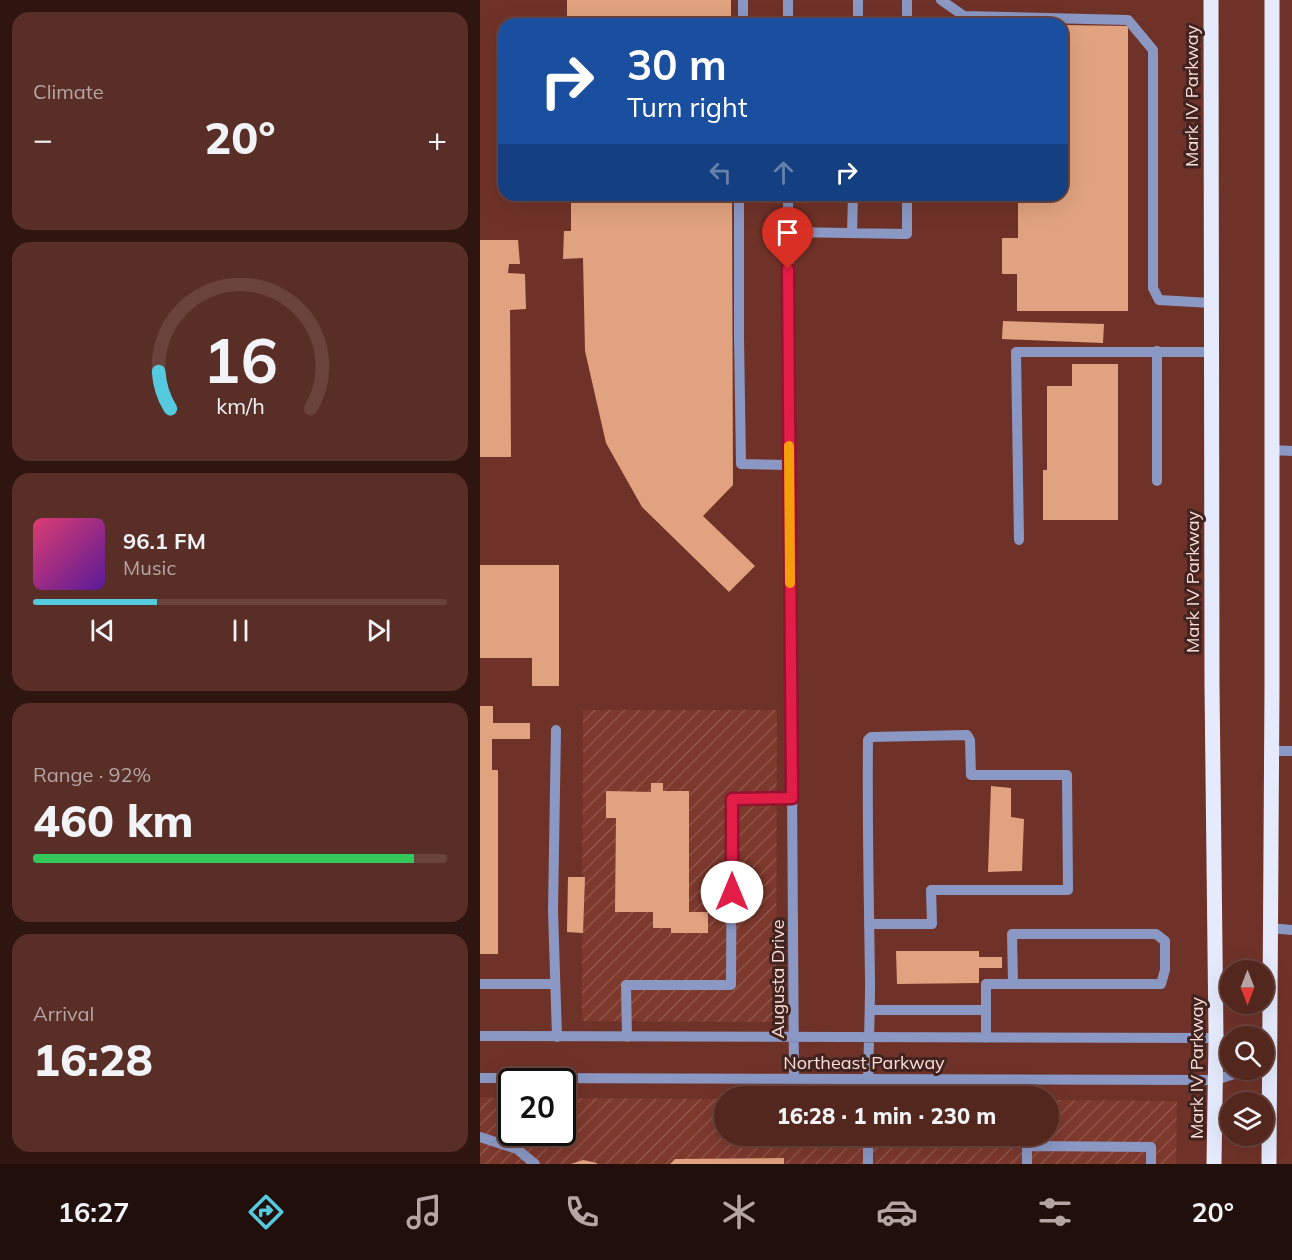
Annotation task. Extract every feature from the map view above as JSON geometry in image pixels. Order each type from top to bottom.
[{"type":"main road","name":"Mark IV Parkway","points":[[1210,0],[1212,685],[1223,1026]]},
{"type":"main road","points":[[1266,1026],[1272,751],[1272,0]]},
{"type":"main road","name":"Mark IV Parkway","points":[[1214,1164],[1216,1080],[1220,1057]]},
{"type":"main road","points":[[1266,1080],[1269,1164]]},
{"type":"street","points":[[743,0],[743,18]]},
{"type":"street","points":[[788,18],[789,0]]},
{"type":"street","points":[[858,0],[858,18]]},
{"type":"street","points":[[907,0],[907,18]]},
{"type":"street","points":[[941,0],[962,18]]},
{"type":"street","points":[[1068,20],[1128,20],[1154,50],[1153,288],[1159,300],[1211,303]]},
{"type":"street","points":[[740,201],[741,464],[789,465]]},
{"type":"street","name":"Augusta Drive","points":[[788,201],[795,1078]]},
{"type":"street","points":[[852,233],[853,201]]},
{"type":"street","points":[[788,232],[907,234],[907,201]]},
{"type":"street","points":[[1157,351],[1157,480]]},
{"type":"street","points":[[1018,540],[1016,352],[1211,352]]},
{"type":"street","points":[[1272,450],[1292,451]]},
{"type":"street","points":[[556,730],[553,910],[557,1036]]},
{"type":"street","points":[[868,1086],[870,1010],[869,924],[867,748],[868,740],[871,736],[966,735],[970,740],[971,775],[1067,775],[1068,890],[931,890],[932,924],[869,924]]},
{"type":"street","points":[[1272,751],[1292,751]]},
{"type":"street","points":[[627,1037],[626,985],[731,985],[732,799],[792,798]]},
{"type":"street","points":[[1270,928],[1292,930]]},
{"type":"street","points":[[987,1038],[986,984],[1161,984],[1165,970],[1165,941],[1156,934],[1012,934],[1013,983]]},
{"type":"street","points":[[480,984],[555,984]]},
{"type":"street","points":[[870,1010],[986,1010]]},
{"type":"street","name":"Northeast Parkway","points":[[480,1036],[1220,1040]]},
{"type":"street","name":"Northeast Parkway","points":[[480,1078],[1220,1079]]},
{"type":"street","points":[[480,1137],[517,1149],[535,1164]]},
{"type":"street","points":[[868,1146],[868,1164]]},
{"type":"street","points":[[1027,1164],[1027,1146],[1151,1148],[1150,1164]]},
{"type":"shaded area","points":[[583,710],[777,710],[776,1022],[582,1021]]},
{"type":"shaded area","points":[[480,1097],[498,1098],[498,1146],[576,1146],[576,1098],[714,1099],[714,1146],[1059,1146],[1059,1100],[1177,1101],[1176,1164],[480,1164]]},
{"type":"building","points":[[567,0],[731,0],[731,18],[567,18]]},
{"type":"building","points":[[1068,25],[1128,26],[1128,311],[1017,311],[1017,274],[1002,274],[1002,238],[1018,238],[1018,201],[1068,201]]},
{"type":"building","points":[[571,201],[732,201],[733,485],[703,516],[755,566],[729,592],[642,507],[606,443],[585,351],[583,258],[563,259],[564,231],[571,231]]},
{"type":"building","points":[[480,240],[518,240],[520,264],[509,264],[508,273],[525,274],[526,309],[510,310],[511,457],[480,457]]},
{"type":"building","points":[[1003,321],[1104,324],[1103,343],[1002,339]]},
{"type":"building","points":[[1072,364],[1118,364],[1118,520],[1043,520],[1043,470],[1047,470],[1047,386],[1072,386]]},
{"type":"building","points":[[480,565],[559,565],[559,686],[532,686],[532,658],[480,658]]},
{"type":"building","points":[[480,706],[493,706],[493,723],[530,723],[530,739],[492,739],[492,770],[498,770],[498,954],[480,954]]},
{"type":"building","points":[[651,783],[663,783],[663,791],[689,791],[689,912],[708,912],[708,933],[671,933],[671,928],[653,928],[653,912],[615,912],[616,818],[606,818],[606,791],[651,792]]},
{"type":"building","points":[[991,786],[1011,788],[1011,817],[1024,819],[1022,871],[988,872]]},
{"type":"building","points":[[568,877],[585,877],[583,933],[567,932]]},
{"type":"building","points":[[896,951],[979,951],[979,957],[1002,957],[1002,968],[979,968],[979,983],[897,984]]},
{"type":"building","points":[[784,1158],[784,1164],[670,1164],[675,1159]]},
{"type":"building","points":[[583,1160],[597,1163],[597,1164],[571,1164]]},
{"type":"slow traffic","points":[[789,446],[790,583]]},
{"type":"route","points":[[732,892],[732,799],[792,798],[788,269]]}]
